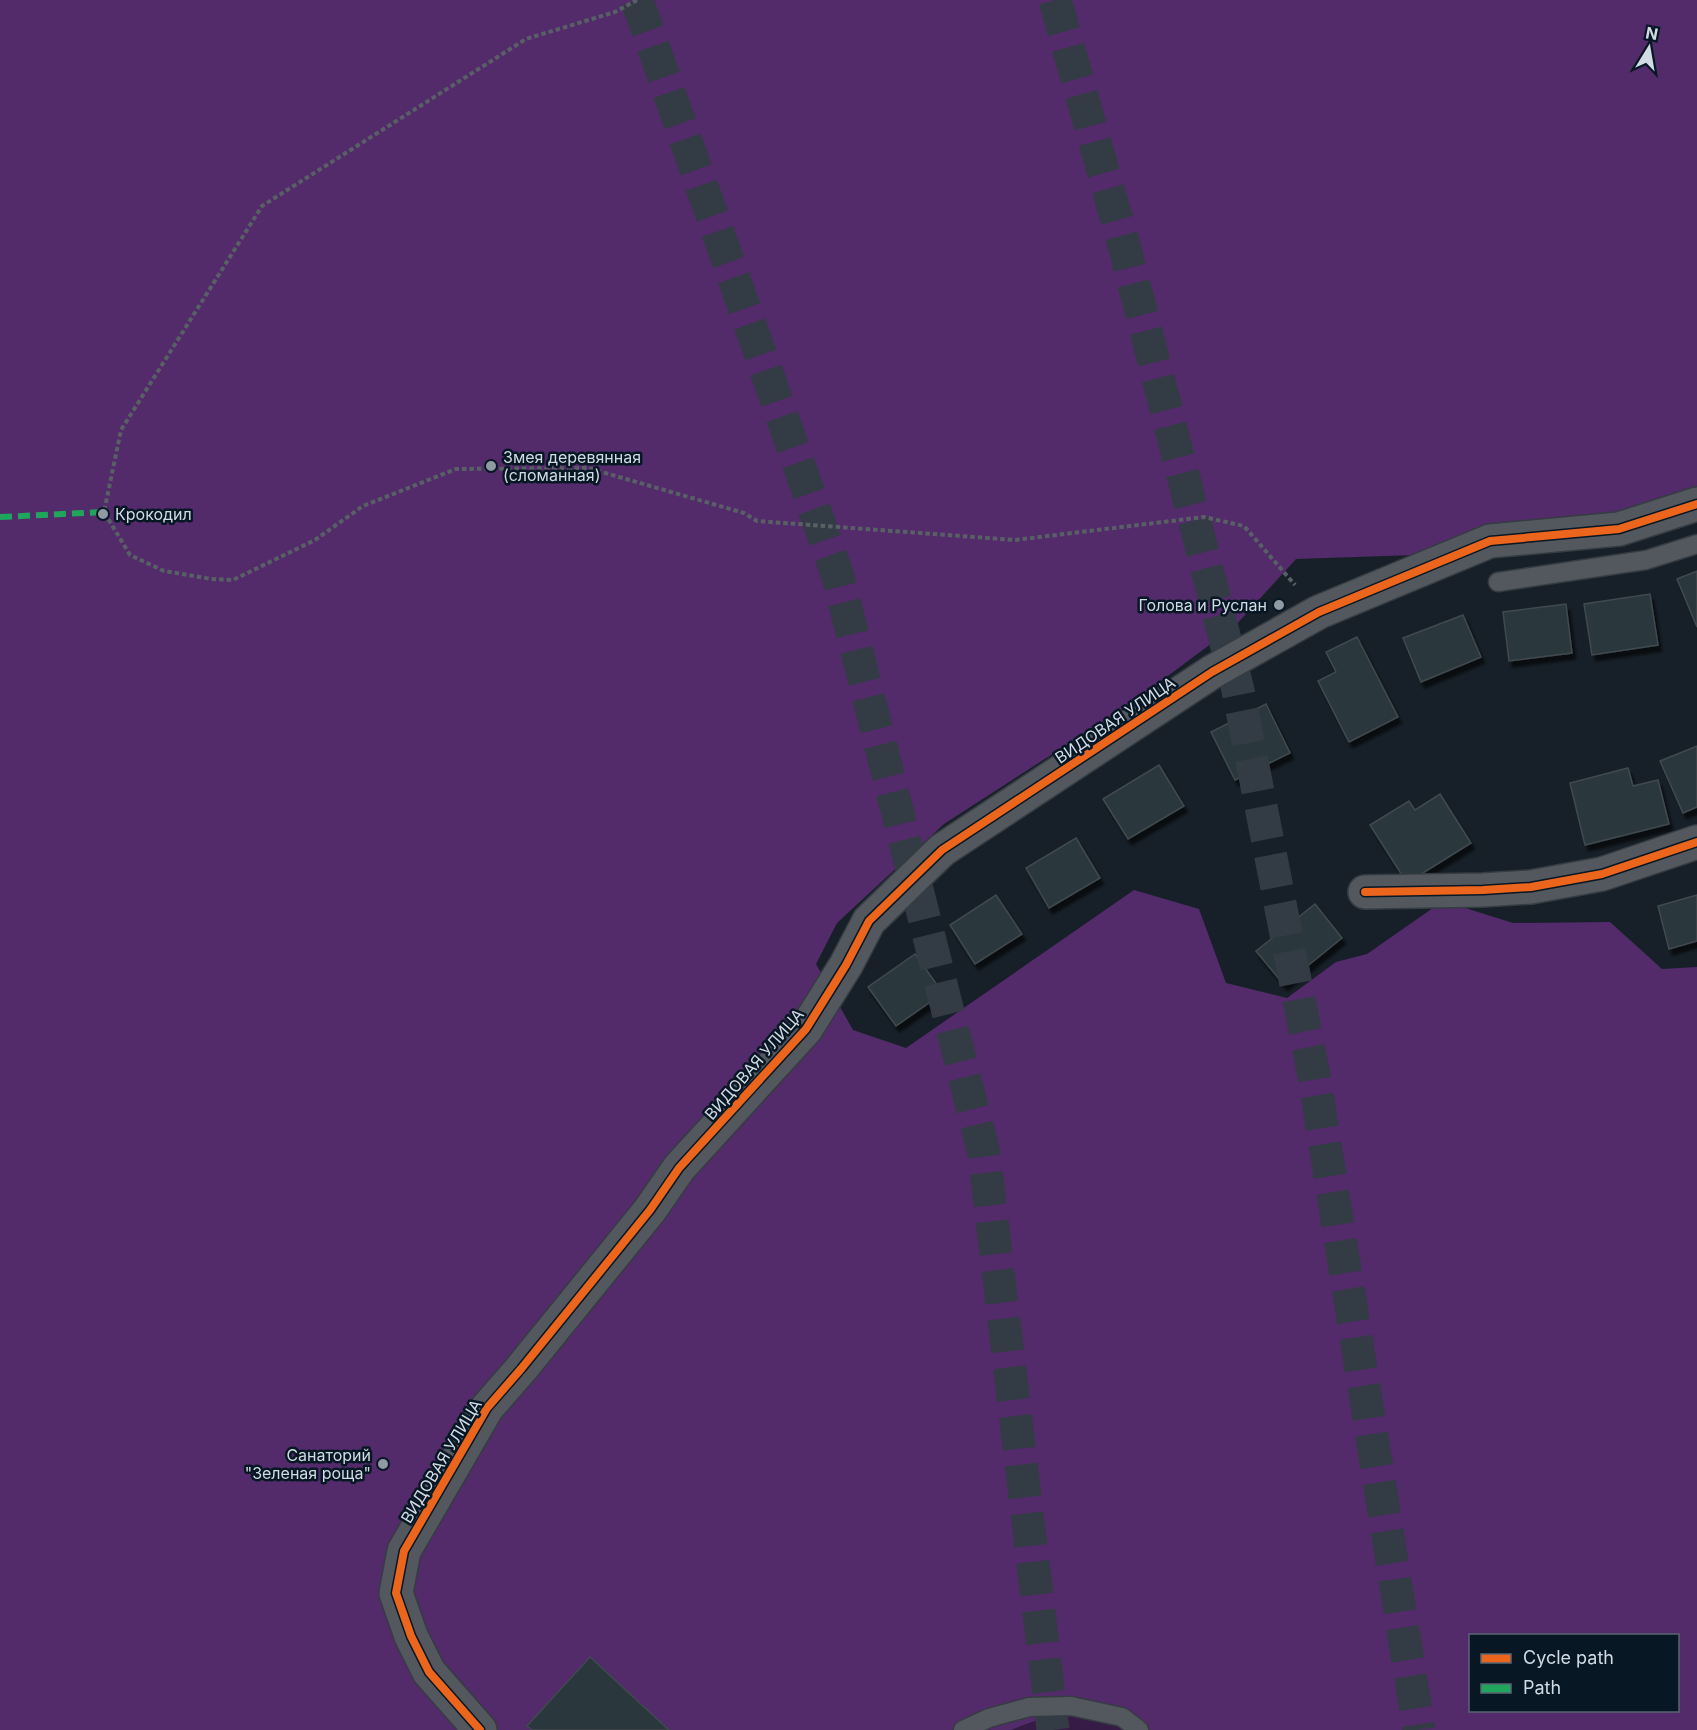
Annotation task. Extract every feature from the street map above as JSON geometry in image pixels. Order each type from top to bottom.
[{"type":"street","name":"ВИДОВАЯ УЛИЦА","points":[[480,1730],[429,1672],[411,1636],[396,1593],[404,1551],[486,1408],[521,1369],[650,1210],[679,1168],[806,1029],[846,965],[869,921],[942,850],[1212,672],[1319,612],[1490,541],[1619,529],[1697,504]]},
{"type":"street","points":[[1365,892],[1532,887],[1602,874],[1697,842]]},
{"type":"lane","points":[[1498,582],[1646,560],[1697,543]]},
{"type":"lane","points":[[963,1730],[989,1718],[1029,1707],[1071,1706],[1122,1717],[1138,1730]]},
{"type":"path","points":[[637,0],[615,12],[526,39],[261,206],[122,430],[104,512],[130,555],[164,571],[211,579],[233,580],[315,540],[363,506],[456,469],[588,468],[744,513],[757,521],[1015,540],[1204,517],[1244,526],[1319,612]]},
{"type":"shaded area","points":[[0,0],[1697,0],[1697,506],[1564,550],[1296,559],[1235,626],[1130,704],[944,824],[837,923],[816,964],[853,1030],[906,1048],[1134,890],[1199,909],[1226,983],[1287,998],[1336,962],[1367,954],[1443,901],[1513,923],[1610,922],[1662,969],[1697,967],[1697,1730],[1137,1730],[1107,1717],[1061,1711],[1011,1730],[0,1730]]},
{"type":"shaded area","points":[[1061,1711],[1107,1717],[1137,1730],[1011,1730]]},
{"type":"building","points":[[1697,571],[1697,627],[1677,579]]},
{"type":"building","points":[[1650,594],[1658,645],[1592,655],[1584,604]]},
{"type":"building","points":[[1566,604],[1572,653],[1509,661],[1503,612]]},
{"type":"building","points":[[1463,615],[1481,657],[1421,682],[1403,638]]},
{"type":"building","points":[[1357,637],[1398,717],[1349,742],[1318,681],[1336,672],[1326,652]]},
{"type":"building","points":[[1266,704],[1290,753],[1235,780],[1211,732]]},
{"type":"building","points":[[1697,746],[1697,807],[1683,813],[1660,761]]},
{"type":"building","points":[[1159,765],[1184,806],[1128,839],[1103,799]]},
{"type":"building","points":[[1628,768],[1633,786],[1658,780],[1669,824],[1585,845],[1570,783]]},
{"type":"building","points":[[1440,794],[1471,843],[1407,883],[1370,825],[1409,801],[1415,810]]},
{"type":"building","points":[[1076,838],[1100,878],[1049,908],[1026,868]]},
{"type":"building","points":[[996,895],[1022,934],[975,964],[950,925]]},
{"type":"building","points":[[1697,895],[1697,941],[1669,949],[1658,906]]},
{"type":"building","points":[[1315,904],[1342,938],[1284,985],[1256,951]]},
{"type":"building","points":[[915,954],[943,993],[896,1026],[868,987]]},
{"type":"building","points":[[590,1657],[669,1730],[532,1730],[527,1726]]},
{"type":"tunnel","points":[[637,0],[838,577],[984,1154],[1053,1730]]},
{"type":"tunnel","points":[[1055,0],[1126,253],[1238,690],[1314,1076],[1419,1730]]},
{"type":"marked path","points":[[0,517],[104,512]]},
{"type":"cycle path","points":[[480,1730],[429,1672],[411,1636],[396,1593],[404,1551],[487,1408],[650,1210],[679,1168],[806,1029],[846,965],[869,921],[942,850],[1212,672],[1319,612],[1490,541],[1619,529],[1697,504]]},
{"type":"cycle path","points":[[1365,892],[1531,887],[1602,874],[1697,842]]},
{"type":"place","name":"Змея деревянная (сломанная)","points":[[491,466]]},
{"type":"place","name":"Крокодил","points":[[103,514]]},
{"type":"place","name":"Голова и Руслан","points":[[1279,605]]},
{"type":"place","name":"Санаторий \"Зеленая роща\"","points":[[383,1464]]}]
